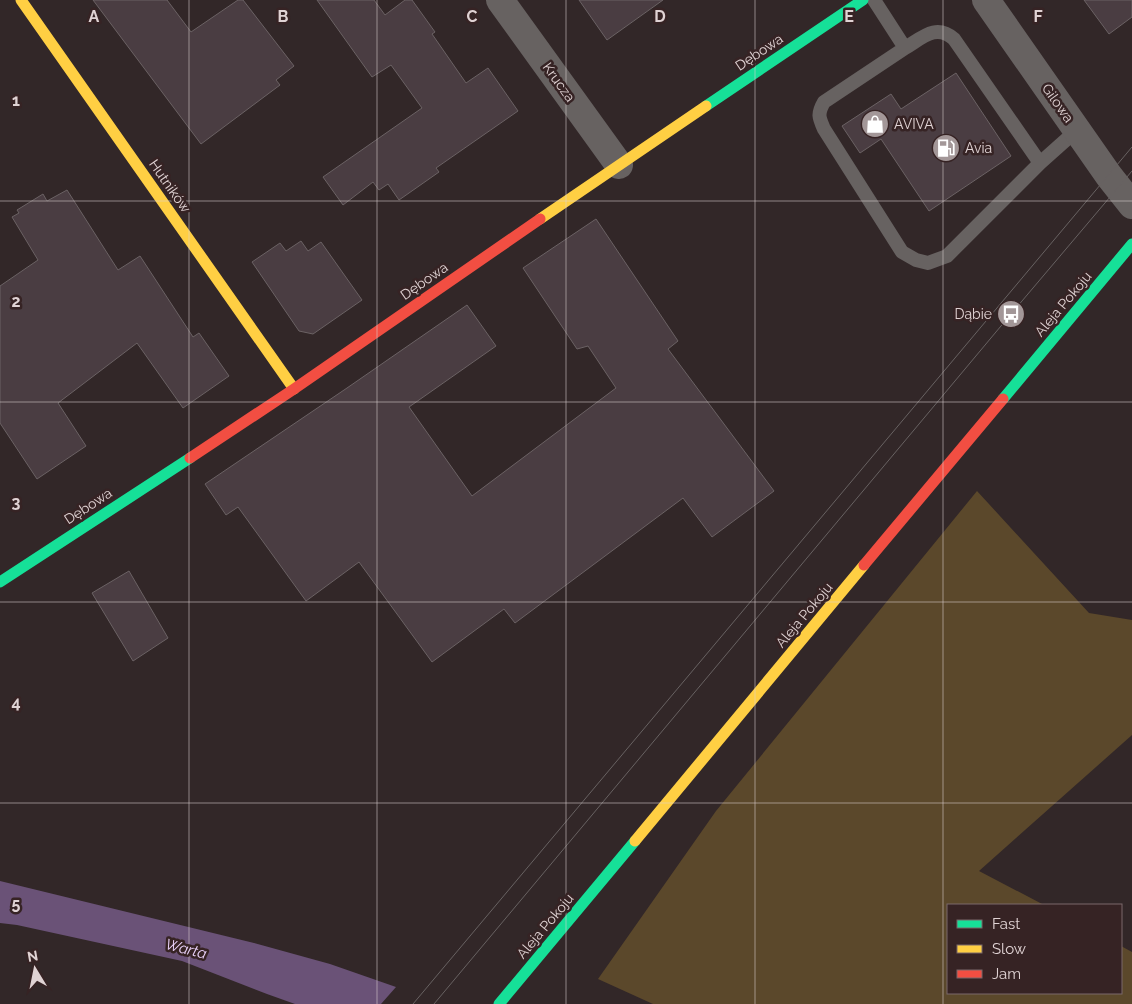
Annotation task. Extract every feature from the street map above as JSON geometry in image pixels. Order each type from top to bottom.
[{"type":"street","name":"Hutników","points":[[21,0],[294,389]]},
{"type":"street","name":"Krucza","points":[[500,0],[619,165]]},
{"type":"street","name":"Dębowa","points":[[0,582],[294,389],[863,0]]},
{"type":"street","name":"Gilowa","points":[[986,0],[1109,176],[1132,205]]},
{"type":"street","name":"Aleja Pokoju","points":[[499,1004],[1132,244]]},
{"type":"lane","points":[[874,0],[905,48]]},
{"type":"lane","points":[[1040,163],[954,39],[941,31],[933,32],[905,48],[824,102],[819,110],[819,119],[824,130],[902,252],[916,260],[928,263],[947,256],[1040,163],[1077,130]]},
{"type":"shaded area","points":[[977,491],[1089,613],[1132,620],[1132,735],[979,871],[1042,904],[947,904],[947,994],[1122,994],[1122,947],[1132,952],[1132,1004],[653,1004],[598,979],[716,811]]},
{"type":"water","name":"Warta","points":[[0,881],[254,943],[330,964],[396,987],[381,1004],[295,1004],[182,961],[17,925],[0,923]]},
{"type":"building","points":[[93,0],[167,0],[191,32],[238,0],[243,0],[294,66],[276,80],[280,85],[201,144]]},
{"type":"building","points":[[317,0],[374,0],[385,15],[405,0],[412,0],[435,32],[432,34],[466,83],[488,68],[518,111],[436,168],[439,172],[399,200],[388,184],[379,190],[373,182],[343,205],[323,177],[422,108],[391,65],[372,77]]},
{"type":"building","points":[[579,0],[663,0],[607,40]]},
{"type":"building","points":[[1084,0],[1132,0],[1132,17],[1109,34]]},
{"type":"building","name":"Avia","points":[[956,73],[1011,156],[929,211],[881,139],[860,153],[842,126],[891,94],[901,109]]},
{"type":"building","points":[[67,190],[118,270],[140,256],[193,337],[199,333],[229,376],[183,408],[137,343],[58,403],[86,446],[37,479],[0,423],[0,286],[38,260],[12,217],[19,213],[17,210],[43,194],[47,201]]},
{"type":"building","points":[[596,219],[678,341],[668,349],[774,491],[712,537],[683,498],[515,623],[504,609],[432,662],[359,562],[306,601],[238,507],[226,515],[205,484],[467,305],[496,346],[409,407],[472,496],[616,388],[588,346],[577,349],[523,268]]},
{"type":"building","points":[[301,241],[308,251],[321,242],[362,300],[313,334],[299,331],[252,262],[280,243],[286,251]]},
{"type":"building","points":[[129,571],[168,638],[133,661],[92,593]]},
{"type":"tram line","points":[[413,1004],[1132,147]]},
{"type":"tram line","points":[[434,1004],[1132,171]]},
{"type":"traffic: fast","points":[[706,106],[863,0]]},
{"type":"traffic: fast","points":[[1003,399],[1132,244]]},
{"type":"traffic: fast","points":[[0,582],[190,458]]},
{"type":"traffic: fast","points":[[499,1004],[635,841]]},
{"type":"traffic: slow","points":[[21,0],[294,389]]},
{"type":"traffic: slow","points":[[540,219],[706,106]]},
{"type":"traffic: slow","points":[[635,841],[864,565]]},
{"type":"traffic: jam","points":[[190,458],[294,389],[540,219]]},
{"type":"traffic: jam","points":[[864,565],[1003,399]]},
{"type":"place","name":"AVIVA","points":[[875,124]]},
{"type":"place","name":"Avia","points":[[946,148]]},
{"type":"place","name":"Dąbie","points":[[1011,314]]}]
